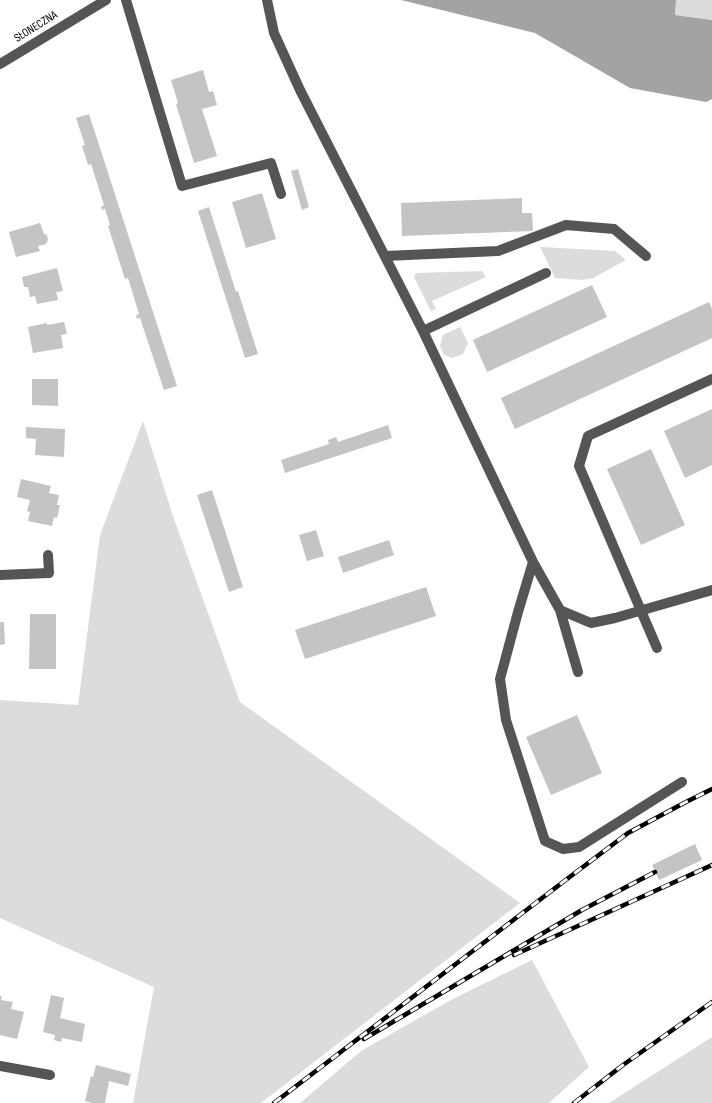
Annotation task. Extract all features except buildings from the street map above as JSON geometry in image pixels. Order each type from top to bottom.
[{"type":"street","name":"SŁONECZNA","points":[[0,64],[106,0]]},
{"type":"street","points":[[126,0],[182,186],[271,164],[281,194]]},
{"type":"street","points":[[267,0],[274,33],[300,90],[423,331],[533,562],[560,610],[578,672]]},
{"type":"street","points":[[385,256],[498,251],[566,225],[614,228],[646,256]]},
{"type":"street","points":[[423,331],[546,273]]},
{"type":"street","points":[[657,648],[579,466],[588,436],[712,379]]},
{"type":"street","points":[[0,575],[49,573],[48,555]]},
{"type":"street","points":[[533,562],[500,679],[506,720],[545,841],[563,849],[579,847],[682,782]]},
{"type":"street","points":[[560,610],[591,623],[712,590]]},
{"type":"street","points":[[0,1066],[50,1075]]},
{"type":"shaded area","points":[[401,0],[676,0],[675,15],[712,20],[712,99],[706,102],[630,88],[535,33]]},
{"type":"shaded area","points":[[676,0],[712,0],[712,20],[675,15]]},
{"type":"shaded area","points":[[540,247],[615,251],[626,260],[593,278],[583,280],[555,278]]},
{"type":"shaded area","points":[[482,271],[486,277],[432,301],[436,309],[431,311],[414,277],[416,273]]},
{"type":"shaded area","points":[[460,327],[468,343],[463,354],[452,358],[444,355],[440,346],[443,335]]},
{"type":"shaded area","points":[[143,421],[173,516],[240,702],[520,903],[261,1103],[133,1103],[154,987],[0,918],[0,700],[78,705],[100,535]]},
{"type":"shaded area","points":[[532,960],[589,1067],[549,1103],[300,1103],[361,1051],[449,1001]]},
{"type":"shaded area","points":[[712,1037],[712,1103],[609,1103],[623,1094]]},
{"type":"railway","points":[[274,1103],[628,833],[712,789]]},
{"type":"railway","points":[[514,955],[712,865]]},
{"type":"railway","points":[[364,1039],[582,910],[655,872]]},
{"type":"railway","points":[[574,1103],[623,1065],[712,1002]]}]
